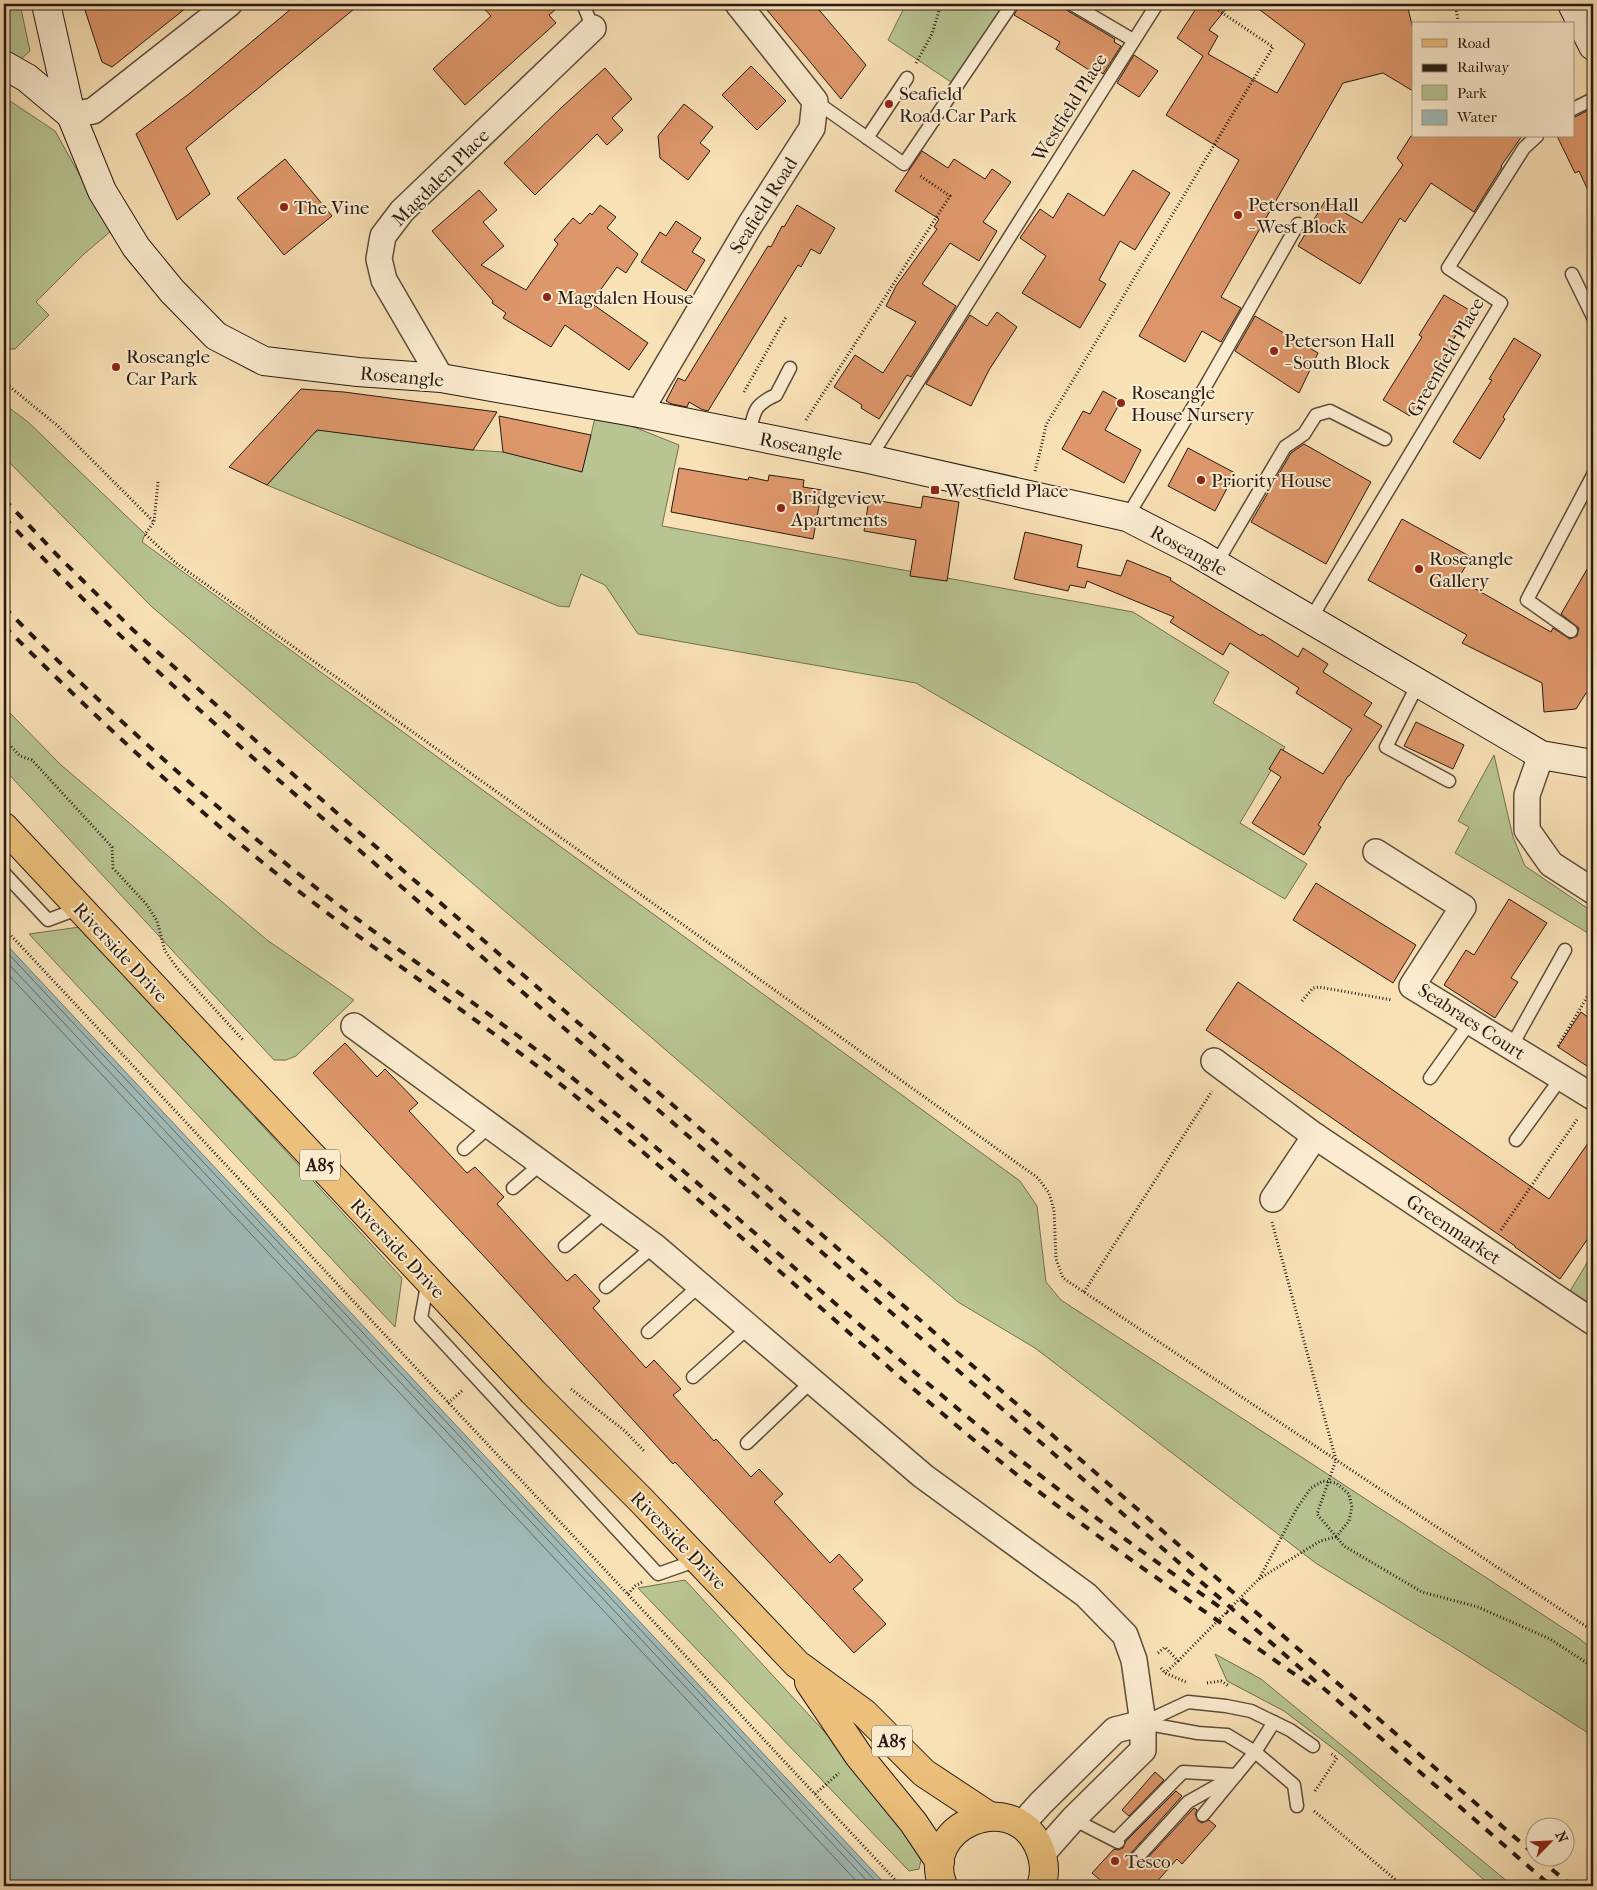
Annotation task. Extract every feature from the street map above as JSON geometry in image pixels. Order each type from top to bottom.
[{"type":"main road","name":"Riverside Drive","points":[[4,827],[533,1392],[641,1500],[797,1664],[859,1756],[913,1822],[941,1874]]},
{"type":"main road","name":"Riverside Drive","points":[[797,1664],[864,1713],[924,1773],[988,1816]]},
{"type":"main road","name":"Riverside Drive","points":[[941,1874],[946,1844],[957,1829],[972,1820],[988,1816],[1007,1818],[1021,1825]]},
{"type":"main road","points":[[1021,1825],[1030,1833],[1042,1854],[1044,1872],[1042,1885]]},
{"type":"street","name":"Roseangle","points":[[46,4],[71,115],[102,191],[136,247],[172,291],[216,336],[264,361],[358,372],[441,378],[639,413],[869,459],[1127,517],[1216,564],[1541,756],[1593,764]]},
{"type":"street","points":[[4,65],[27,78],[71,115],[93,112],[230,4]]},
{"type":"street","points":[[738,4],[816,101]]},
{"type":"street","points":[[1572,4],[1593,46]]},
{"type":"street","name":"Magdalen Place","points":[[441,378],[384,280],[379,259],[383,236],[402,211],[593,28]]},
{"type":"street","name":"Seafield Road","points":[[639,413],[750,225],[812,128],[816,101]]},
{"type":"street","points":[[1541,756],[1527,795],[1527,830],[1551,864],[1593,891]]},
{"type":"street","name":"Seabraes Court","points":[[1376,852],[1463,907],[1412,986],[1593,1097]]},
{"type":"street","points":[[354,1026],[654,1246],[923,1476],[1086,1595],[1125,1635],[1134,1660],[1143,1723],[1143,1750],[1073,1819],[1042,1854]]},
{"type":"street","name":"Greenmarket","points":[[1220,1065],[1315,1136],[1593,1322]]},
{"type":"street","points":[[1273,1199],[1315,1136]]},
{"type":"street","points":[[1021,1825],[1115,1730],[1143,1723]]},
{"type":"lane","name":"Magdalen Place","points":[[583,4],[593,28]]},
{"type":"lane","points":[[816,101],[904,164],[1012,4]]},
{"type":"lane","points":[[1072,4],[1133,40]]},
{"type":"lane","name":"Westfield Place","points":[[869,459],[1157,4]]},
{"type":"lane","points":[[866,138],[907,78]]},
{"type":"lane","points":[[1574,108],[1593,99]]},
{"type":"lane","name":"Greenfield Place","points":[[1310,620],[1501,303],[1448,268],[1524,148],[1534,138]]},
{"type":"lane","points":[[1127,517],[1206,387],[1227,346],[1298,224]]},
{"type":"lane","points":[[1572,274],[1593,317]]},
{"type":"lane","points":[[738,434],[763,401],[776,395],[790,368]]},
{"type":"lane","points":[[1216,564],[1285,447],[1304,434],[1316,415],[1330,411],[1385,439]]},
{"type":"lane","points":[[1571,631],[1527,600],[1593,475]]},
{"type":"lane","points":[[1418,684],[1386,747],[1449,781]]},
{"type":"lane","points":[[4,873],[48,920],[80,908]]},
{"type":"lane","points":[[1510,1047],[1565,950]]},
{"type":"lane","points":[[1430,1078],[1470,1022]]},
{"type":"lane","points":[[1516,1140],[1553,1073]]},
{"type":"lane","points":[[464,1149],[490,1125]]},
{"type":"lane","points":[[513,1188],[542,1163]]},
{"type":"lane","points":[[565,1246],[607,1210]]},
{"type":"lane","points":[[606,1287],[654,1246]]},
{"type":"lane","points":[[428,1280],[421,1318],[658,1574],[698,1560]]},
{"type":"lane","points":[[648,1332],[700,1285]]},
{"type":"lane","points":[[692,1377],[749,1327]]},
{"type":"lane","points":[[747,1443],[812,1381]]},
{"type":"lane","points":[[1143,1723],[1188,1702],[1226,1706],[1251,1711],[1274,1722],[1313,1746]]},
{"type":"lane","points":[[1203,1815],[1255,1752],[1274,1722]]},
{"type":"lane","points":[[1143,1723],[1227,1736],[1255,1752],[1294,1785],[1297,1806]]},
{"type":"lane","points":[[1073,1819],[1117,1841],[1183,1772],[1236,1776]]},
{"type":"lane","points":[[1138,1858],[1188,1802],[1236,1776]]},
{"type":"path","points":[[907,78],[932,34],[942,4]]},
{"type":"path","points":[[1027,495],[1042,448],[1046,425],[1272,47],[1209,4]]},
{"type":"path","points":[[1455,4],[1458,20]]},
{"type":"path","points":[[791,443],[950,196],[904,164]]},
{"type":"path","points":[[738,434],[731,418],[745,389],[786,317]]},
{"type":"path","points":[[4,382],[58,426],[154,522]]},
{"type":"path","points":[[158,482],[154,522],[145,534],[176,563],[1038,1178],[1050,1193],[1054,1210],[1056,1259],[1063,1278],[1593,1631]]},
{"type":"path","points":[[4,739],[20,756],[32,760],[112,847],[113,868],[147,904],[157,921],[165,951],[176,968],[244,1041]]},
{"type":"path","points":[[4,928],[901,1886]]},
{"type":"path","points":[[1593,935],[1590,941],[1593,942]]},
{"type":"path","points":[[1302,1000],[1313,988],[1318,987],[1396,1000],[1404,996],[1412,986]]},
{"type":"path","points":[[1553,1073],[1593,987]]},
{"type":"path","points":[[1084,1292],[1220,1065]]},
{"type":"path","points":[[1487,1252],[1593,1097]]},
{"type":"path","points":[[1273,1199],[1272,1225],[1336,1460],[1317,1514],[1344,1546],[1422,1592],[1487,1611],[1550,1639],[1593,1667]]},
{"type":"path","points":[[563,1383],[625,1431],[645,1452]]},
{"type":"path","points":[[1165,1673],[1259,1579],[1320,1540],[1336,1537],[1350,1521],[1352,1507],[1349,1494],[1336,1483],[1324,1481],[1311,1488],[1297,1508],[1259,1579]]},
{"type":"path","points":[[1152,1658],[1165,1646],[1178,1661]]},
{"type":"path","points":[[815,1794],[843,1770]]},
{"type":"green space","points":[[4,4],[20,4],[30,51],[21,59],[4,55]]},
{"type":"green space","points":[[906,4],[1012,4],[957,86],[888,40]]},
{"type":"green space","points":[[4,97],[55,131],[111,231],[84,254],[36,302],[49,315],[15,349],[4,349]]},
{"type":"green space","points":[[4,404],[28,422],[145,534],[142,542],[1020,1181],[1037,1206],[1046,1282],[1061,1300],[1580,1639],[1593,1650],[1593,1736],[1450,1645],[1317,1564],[1035,1348],[958,1302],[151,606],[4,457]]},
{"type":"green space","points":[[595,418],[629,425],[679,445],[662,526],[1133,612],[1229,672],[1213,703],[1285,747],[1240,823],[1307,864],[1285,899],[916,683],[638,634],[605,585],[581,574],[569,607],[558,606],[267,485],[310,435],[320,430],[473,450],[503,452],[582,471]]},
{"type":"green space","points":[[4,707],[61,765],[267,940],[354,1000],[296,1056],[286,1060],[274,1060],[4,769]]},
{"type":"green space","points":[[1494,755],[1513,837],[1525,866],[1593,912],[1593,936],[1455,853],[1469,827],[1458,821]]},
{"type":"green space","points":[[80,927],[402,1278],[395,1327],[29,934]]},
{"type":"green space","points":[[1593,1253],[1593,1307],[1570,1291]]},
{"type":"green space","points":[[685,1580],[889,1802],[921,1860],[919,1869],[909,1871],[638,1588]]},
{"type":"green space","points":[[1215,1654],[1261,1679],[1513,1886],[1491,1886],[1343,1756],[1284,1711],[1227,1681]]},
{"type":"water","points":[[4,942],[887,1886],[4,1886]]},
{"type":"building","points":[[83,4],[191,4],[112,67],[102,62]]},
{"type":"building","points":[[297,4],[360,4],[186,148],[210,194],[177,220],[136,134],[190,93]]},
{"type":"building","points":[[480,4],[562,4],[549,15],[556,23],[465,105],[433,69],[491,16]]},
{"type":"building","points":[[762,4],[814,4],[866,65],[841,99]]},
{"type":"building","points":[[1020,4],[1059,4],[1115,39],[1114,42],[1121,46],[1103,74],[1097,69],[1094,73],[1056,49],[1060,42],[1014,15]]},
{"type":"building","points":[[1199,4],[1230,4],[1209,30],[1218,36],[1208,54],[1277,93],[1305,44],[1252,4],[1407,4],[1412,25],[1412,90],[1383,73],[1343,83],[1221,297],[1241,308],[1221,342],[1202,331],[1185,362],[1139,336],[1239,160],[1166,115],[1203,56],[1177,38]]},
{"type":"building","points":[[1134,55],[1158,71],[1139,97],[1117,83]]},
{"type":"building","points":[[751,66],[786,101],[757,130],[722,95]]},
{"type":"building","points":[[605,68],[632,99],[612,118],[623,130],[607,145],[597,134],[535,195],[504,163]]},
{"type":"building","points":[[684,104],[713,127],[700,143],[710,151],[688,180],[660,158],[658,136]]},
{"type":"building","points":[[1593,108],[1593,201],[1579,171],[1575,173],[1558,138],[1574,138],[1574,118]]},
{"type":"building","points":[[1411,136],[1412,138],[1521,138],[1501,166],[1474,212],[1431,183],[1405,222],[1400,218],[1360,284],[1298,246],[1325,201],[1362,223],[1403,165],[1397,158]]},
{"type":"building","points":[[922,151],[948,168],[954,159],[985,179],[992,169],[1011,182],[983,222],[997,231],[979,261],[950,243],[922,284],[956,306],[911,377],[907,375],[879,419],[861,408],[862,405],[834,387],[855,355],[883,373],[916,322],[886,306],[896,286],[937,229],[934,227],[939,219],[895,191]]},
{"type":"building","name":"The Vine","points":[[285,159],[332,216],[284,255],[237,198]]},
{"type":"building","points":[[1133,170],[1170,193],[1135,250],[1120,241],[1099,280],[1106,284],[1080,328],[1022,293],[1046,256],[1020,238],[1040,209],[1053,218],[1068,193],[1104,216]]},
{"type":"building","points":[[479,190],[497,210],[483,222],[504,246],[481,265],[526,290],[558,244],[554,240],[573,218],[580,224],[590,213],[592,215],[600,205],[616,217],[607,228],[638,254],[626,273],[617,267],[591,303],[648,343],[629,370],[565,325],[551,347],[503,318],[506,313],[492,303],[493,301],[432,231]]},
{"type":"building","points":[[797,205],[835,228],[820,254],[811,249],[801,267],[798,265],[708,411],[689,402],[687,407],[666,401],[678,378],[685,381],[768,246],[771,247],[782,226],[784,227]]},
{"type":"building","points":[[676,221],[701,238],[692,252],[705,260],[686,291],[641,262],[660,232],[666,236]]},
{"type":"building","points":[[1444,295],[1471,311],[1432,374],[1435,376],[1410,416],[1383,400],[1422,337],[1419,335]]},
{"type":"building","points":[[997,312],[1017,327],[989,370],[971,406],[926,384],[970,315],[987,326]]},
{"type":"building","name":"Peterson Hall - South Block","points":[[1255,316],[1318,353],[1299,393],[1235,351]]},
{"type":"building","points":[[1514,338],[1541,355],[1480,459],[1453,442],[1492,380],[1489,379]]},
{"type":"building","points":[[301,389],[344,392],[497,412],[473,450],[317,430],[267,485],[229,467]]},
{"type":"building","points":[[1103,391],[1121,401],[1105,430],[1141,450],[1124,483],[1062,449],[1083,411],[1090,414]]},
{"type":"building","points":[[499,416],[591,435],[582,472],[503,452]]},
{"type":"building","points":[[1304,444],[1371,482],[1326,564],[1251,522],[1291,453]]},
{"type":"building","name":"Priority House","points":[[1188,448],[1235,473],[1215,511],[1168,486]]},
{"type":"building","points":[[679,468],[748,480],[749,477],[768,481],[769,475],[804,480],[803,487],[822,490],[813,539],[671,512]]},
{"type":"building","points":[[923,496],[959,502],[947,581],[910,576],[916,540],[864,531],[869,499],[921,508]]},
{"type":"building","points":[[1402,519],[1471,557],[1458,579],[1551,632],[1553,628],[1570,639],[1577,636],[1579,628],[1561,614],[1593,559],[1593,694],[1586,693],[1576,709],[1544,712],[1542,683],[1462,643],[1467,635],[1368,580]]},
{"type":"building","points":[[1025,532],[1082,545],[1077,567],[1121,576],[1127,560],[1171,578],[1170,580],[1298,657],[1303,648],[1328,664],[1323,672],[1372,703],[1364,715],[1382,726],[1318,825],[1321,827],[1304,855],[1252,823],[1281,777],[1269,769],[1281,749],[1323,774],[1352,729],[1296,693],[1299,688],[1230,643],[1223,655],[1170,622],[1174,617],[1087,581],[1085,588],[1070,585],[1068,591],[1014,579]]},
{"type":"building","points":[[1416,722],[1464,745],[1453,769],[1404,746]]},
{"type":"building","points":[[1316,883],[1416,945],[1393,983],[1293,920]]},
{"type":"building","points":[[1509,899],[1547,923],[1511,978],[1518,982],[1495,1018],[1444,985],[1466,950],[1474,955]]},
{"type":"building","points":[[1238,982],[1549,1199],[1593,1136],[1593,1231],[1560,1279],[1206,1030]]},
{"type":"building","points":[[1581,1012],[1593,1021],[1593,1070],[1558,1047]]},
{"type":"building","points":[[345,1043],[377,1077],[385,1069],[418,1103],[409,1111],[467,1173],[475,1167],[504,1197],[497,1204],[567,1281],[575,1274],[600,1301],[593,1308],[646,1368],[654,1360],[681,1389],[673,1395],[714,1441],[716,1439],[751,1477],[759,1469],[783,1494],[774,1502],[830,1563],[839,1554],[863,1580],[853,1589],[886,1624],[854,1653],[675,1462],[673,1464],[493,1266],[313,1073]]},
{"type":"building","points":[[1155,1772],[1164,1780],[1129,1816],[1122,1810]]},
{"type":"building","points":[[1176,1791],[1182,1796],[1131,1853],[1129,1860],[1132,1864],[1139,1866],[1143,1863],[1194,1808],[1197,1810],[1195,1814],[1198,1821],[1202,1823],[1209,1820],[1216,1826],[1182,1864],[1177,1859],[1153,1886],[1107,1886],[1092,1873],[1114,1849],[1123,1848],[1126,1841]]},
{"type":"railway","points":[[4,499],[58,556],[132,629],[306,786],[1524,1845]]},
{"type":"railway","points":[[4,517],[124,640],[251,756],[1551,1886]]},
{"type":"railway","points":[[4,607],[150,748],[266,847],[340,906],[482,1009],[586,1089],[992,1437],[1079,1505],[1228,1613]]},
{"type":"railway","points":[[4,626],[148,764],[262,862],[335,919],[507,1043],[574,1095],[677,1181],[980,1445],[1104,1540],[1317,1690]]},
{"type":"railway","points":[[1550,1868],[1572,1886]]},
{"type":"place","name":"Seafield Road Car Park","points":[[889,104]]},
{"type":"place","name":"The Vine","points":[[284,207]]},
{"type":"place","name":"Peterson Hall - West Block","points":[[1238,215]]},
{"type":"place","name":"Magdalen House","points":[[547,297]]},
{"type":"place","name":"Peterson Hall - South Block","points":[[1274,351]]},
{"type":"place","name":"Roseangle Car Park","points":[[116,367]]},
{"type":"place","name":"Roseangle House Nursery","points":[[1121,403]]},
{"type":"place","name":"Priority House","points":[[1201,480]]},
{"type":"place","name":"Westfield Place","points":[[935,490]]},
{"type":"place","name":"Bridgeview Apartments","points":[[781,508]]},
{"type":"place","name":"Roseangle Gallery","points":[[1419,569]]},
{"type":"place","name":"Tesco","points":[[1115,1861]]}]
